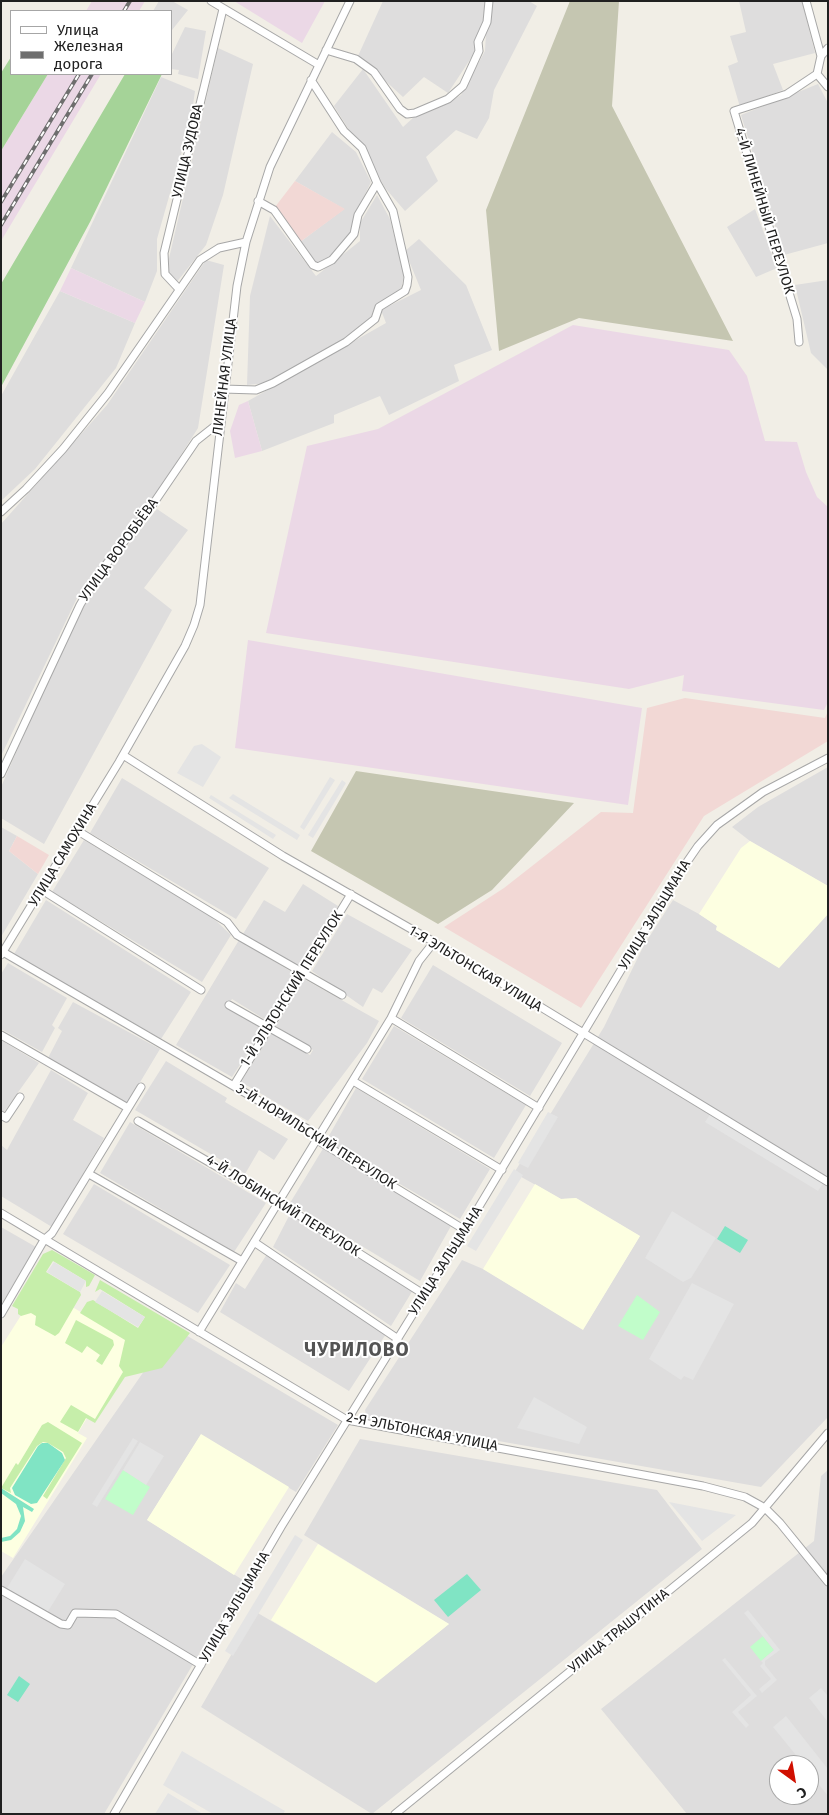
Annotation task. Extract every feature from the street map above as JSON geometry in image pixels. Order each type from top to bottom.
[{"type":"street","points":[[211,1],[319,65]]},
{"type":"street","name":"ЛИНЕЙНАЯ УЛИЦА","points":[[123,755],[185,646],[200,606],[223,389],[237,286],[246,242],[258,201],[274,159],[350,1]]},
{"type":"street","points":[[326,50],[356,59],[374,72],[400,109],[408,114],[415,113],[448,99],[463,86],[479,52],[478,42],[486,22],[489,1]]},
{"type":"street","points":[[806,1],[821,56],[817,74],[828,87]]},
{"type":"street","name":"УЛИЦА ЗУДОВА","points":[[179,289],[164,274],[164,253],[223,9]]},
{"type":"street","points":[[821,56],[828,48]]},
{"type":"street","name":"4-Й ЛИНЕЙНЫЙ ПЕРЕУЛОК","points":[[799,342],[797,319],[734,111],[787,94],[817,74]]},
{"type":"street","points":[[223,389],[256,390],[274,383],[346,342],[375,319],[379,307],[405,291],[408,277],[393,211],[377,183],[362,148],[344,131],[312,80]]},
{"type":"street","points":[[258,201],[274,210],[313,264],[318,267],[332,260],[354,234],[358,215],[377,183]]},
{"type":"street","points":[[1,512],[56,455],[108,393],[200,260],[219,248],[246,242]]},
{"type":"street","name":"УЛИЦА ВОРОБЬЁВА","points":[[1,774],[64,635],[93,584],[149,510],[196,442],[220,422]]},
{"type":"street","name":"УЛИЦА САМОХИНА","points":[[2,954],[123,755]]},
{"type":"street","name":"1-Я ЭЛЬТОНСКАЯ УЛИЦА","points":[[123,755],[283,856],[434,942],[828,1182]]},
{"type":"street","name":"УЛИЦА ЗАЛЬЦМАНА","points":[[114,1814],[272,1541],[502,1170],[678,875],[698,846],[717,825],[764,792],[828,758]]},
{"type":"street","points":[[78,831],[227,922],[237,935],[342,995]]},
{"type":"street","points":[[42,890],[201,990]]},
{"type":"street","name":"1-Й ЭЛЬТОНСКИЙ ПЕРЕУЛОК","points":[[234,1085],[351,894]]},
{"type":"street","points":[[199,1332],[391,1018],[419,961],[434,942]]},
{"type":"street","name":"3-Й НОРИЛЬСКИЙ ПЕРЕУЛОК","points":[[2,954],[234,1085],[311,1131],[317,1140],[465,1230]]},
{"type":"street","points":[[229,1005],[307,1049]]},
{"type":"street","points":[[391,1018],[539,1108]]},
{"type":"street","points":[[1,1035],[128,1108]]},
{"type":"street","points":[[353,1081],[502,1170]]},
{"type":"street","points":[[2,1310],[44,1240],[52,1233],[89,1174],[141,1087]]},
{"type":"street","points":[[1,1115],[6,1118],[20,1097]]},
{"type":"street","name":"4-Й ЛОБИНСКИЙ ПЕРЕУЛОК","points":[[138,1121],[278,1202],[425,1295]]},
{"type":"street","points":[[89,1174],[242,1261]]},
{"type":"street","name":"2-Я ЭЛЬТОНСКАЯ УЛИЦА","points":[[1,1213],[347,1420],[703,1486],[745,1497],[765,1508],[780,1523],[828,1582]]},
{"type":"street","points":[[254,1242],[398,1339]]},
{"type":"street","name":"УЛИЦА ТРАШУТИНА","points":[[394,1814],[752,1524],[828,1433]]},
{"type":"street","points":[[1,1590],[62,1624],[68,1625],[75,1613],[116,1614],[201,1666]]},
{"type":"shaded area","points":[[92,1],[145,1],[140,10],[87,10]]},
{"type":"shaded area","points":[[159,1],[172,1],[188,10],[172,30],[172,10],[154,10]]},
{"type":"shaded area","points":[[234,1],[325,1],[302,43]]},
{"type":"shaded area","points":[[383,1],[485,1],[485,21],[476,40],[475,52],[448,93],[424,77],[403,97],[358,56]]},
{"type":"shaded area","points":[[490,1],[529,1],[537,6],[494,90],[489,118],[477,139],[456,130],[426,157],[438,181],[405,211],[386,189],[334,106],[363,69],[403,127],[414,117],[444,105],[461,95],[485,51],[486,33],[490,22]]},
{"type":"shaded area","points":[[570,1],[619,1],[612,106],[733,341],[579,318],[499,351],[486,210]]},
{"type":"shaded area","points":[[739,1],[802,1],[815,53],[773,64],[783,90],[740,107],[728,66],[738,62],[730,36],[746,32]]},
{"type":"shaded area","points":[[185,27],[206,31],[198,79],[178,74],[179,70],[172,69],[172,54]]},
{"type":"shaded area","points":[[218,48],[253,64],[223,195],[206,245],[176,283],[166,271]]},
{"type":"shaded area","points":[[47,75],[100,75],[1,241],[1,151]]},
{"type":"shaded area","points":[[161,77],[195,91],[191,119],[157,239],[157,271],[145,302],[71,268]]},
{"type":"shaded area","points":[[818,84],[828,103],[828,243],[784,255],[741,115]]},
{"type":"shaded area","points":[[332,132],[356,152],[371,182],[355,215],[351,234],[327,262],[314,263],[300,242],[344,209],[295,181]]},
{"type":"shaded area","points":[[295,181],[345,209],[300,242],[275,207]]},
{"type":"shaded area","points":[[377,195],[390,219],[404,276],[401,289],[375,306],[371,318],[344,340],[267,383],[247,385],[250,296],[270,216],[316,276],[360,241],[360,223]]},
{"type":"shaded area","points":[[755,209],[777,268],[756,277],[727,227]]},
{"type":"shaded area","points":[[419,239],[466,285],[492,350],[454,365],[459,381],[389,415],[380,396],[334,415],[334,423],[262,451],[248,401],[386,323],[381,310],[421,290],[405,251]]},
{"type":"shaded area","points":[[206,260],[224,265],[198,428],[155,496],[77,598],[1,756],[1,524],[107,405]]},
{"type":"shaded area","points":[[71,268],[145,302],[135,323],[60,291]]},
{"type":"shaded area","points":[[828,280],[828,370],[811,353],[795,285]]},
{"type":"shaded area","points":[[60,291],[135,323],[116,368],[35,469],[1,501],[1,396]]},
{"type":"shaded area","points":[[573,325],[729,350],[747,376],[765,441],[797,442],[806,472],[817,497],[828,507],[828,702],[824,710],[682,691],[684,675],[629,689],[266,633],[307,446],[378,429]]},
{"type":"shaded area","points":[[248,401],[262,451],[235,458],[230,431],[239,405]]},
{"type":"shaded area","points":[[157,509],[188,530],[144,588],[172,610],[44,844],[1,818],[1,787],[67,636],[99,581]]},
{"type":"shaded area","points":[[248,640],[642,708],[628,805],[235,748]]},
{"type":"shaded area","points":[[685,698],[825,718],[828,711],[828,741],[704,816],[581,1008],[444,927],[504,888],[601,812],[633,813],[647,708]]},
{"type":"shaded area","points":[[202,744],[221,757],[203,787],[177,773],[194,746]]},
{"type":"shaded area","points":[[828,767],[828,886],[750,841],[732,827],[758,807]]},
{"type":"shaded area","points":[[356,771],[574,803],[492,890],[438,924],[311,851]]},
{"type":"shaded area","points":[[330,777],[335,780],[304,830],[300,827]]},
{"type":"shaded area","points":[[122,778],[269,868],[236,919],[90,833]]},
{"type":"shaded area","points":[[342,780],[346,783],[313,838],[308,835]]},
{"type":"shaded area","points":[[233,794],[300,835],[297,840],[229,798]]},
{"type":"shaded area","points":[[211,795],[276,835],[273,839],[209,798]]},
{"type":"shaded area","points":[[1,827],[17,836],[9,851],[38,874],[1,937]]},
{"type":"shaded area","points":[[17,836],[49,855],[38,874],[9,851]]},
{"type":"shaded area","points":[[84,840],[211,916],[231,935],[202,982],[52,892]]},
{"type":"shaded area","points":[[750,841],[828,886],[828,914],[779,968],[716,930],[717,926],[699,914],[741,848]]},
{"type":"shaded area","points":[[303,884],[338,906],[300,968],[243,934],[264,900],[285,912]]},
{"type":"shaded area","points":[[46,900],[191,992],[161,1039],[14,954]]},
{"type":"shaded area","points":[[673,900],[699,914],[717,926],[716,929],[779,968],[828,914],[828,1417],[761,1487],[367,1418],[365,1410],[462,1260],[483,1269],[583,1329],[640,1236],[576,1198],[561,1199],[514,1173],[604,1027],[644,945]]},
{"type":"shaded area","points":[[347,914],[412,950],[382,993],[373,988],[363,1007],[312,971]]},
{"type":"shaded area","points":[[239,940],[295,974],[269,1022],[232,999],[228,1005],[264,1028],[232,1077],[176,1045]]},
{"type":"shaded area","points":[[8,963],[67,998],[52,1025],[55,1028],[42,1052],[1,1029],[1,974]]},
{"type":"shaded area","points":[[433,965],[562,1043],[530,1096],[401,1018]]},
{"type":"shaded area","points":[[304,979],[379,1021],[367,1043],[308,1121],[241,1082],[272,1032],[310,1055],[313,1050],[276,1026]]},
{"type":"shaded area","points":[[73,1002],[160,1049],[127,1104],[48,1058],[62,1031],[58,1028]]},
{"type":"shaded area","points":[[394,1026],[526,1105],[494,1158],[362,1079]]},
{"type":"shaded area","points":[[1,1040],[39,1063],[4,1112],[1,1110]]},
{"type":"shaded area","points":[[166,1061],[227,1098],[225,1102],[288,1139],[274,1160],[259,1150],[245,1174],[135,1110]]},
{"type":"shaded area","points":[[51,1070],[88,1093],[73,1120],[104,1138],[52,1227],[1,1196],[1,1145],[7,1150]]},
{"type":"shaded area","points":[[356,1088],[490,1169],[460,1219],[326,1141]]},
{"type":"shaded area","points":[[548,1112],[558,1117],[528,1168],[518,1163]]},
{"type":"shaded area","points":[[711,1113],[824,1182],[818,1191],[705,1122]]},
{"type":"shaded area","points":[[130,1122],[266,1203],[234,1252],[100,1173]]},
{"type":"shaded area","points":[[324,1147],[451,1226],[420,1281],[290,1203]]},
{"type":"shaded area","points":[[514,1169],[523,1175],[476,1251],[467,1246]]},
{"type":"shaded area","points":[[94,1184],[230,1265],[198,1313],[63,1234]]},
{"type":"shaded area","points":[[535,1184],[561,1199],[576,1198],[640,1236],[583,1330],[483,1269]]},
{"type":"shaded area","points":[[672,1211],[716,1238],[691,1278],[683,1282],[645,1258]]},
{"type":"shaded area","points":[[290,1214],[413,1290],[391,1326],[273,1247]]},
{"type":"shaded area","points":[[1,1227],[36,1247],[2,1303],[1,1302]]},
{"type":"shaded area","points":[[267,1254],[386,1334],[349,1391],[220,1312],[236,1283],[245,1289]]},
{"type":"shaded area","points":[[54,1262],[86,1281],[80,1292],[47,1272]]},
{"type":"shaded area","points":[[692,1283],[734,1304],[693,1380],[684,1376],[681,1380],[649,1359]]},
{"type":"shaded area","points":[[39,1287],[139,1347],[95,1422],[87,1418],[78,1433],[87,1438],[13,1558],[1,1551],[1,1347]]},
{"type":"shaded area","points":[[102,1291],[145,1317],[138,1327],[95,1302]]},
{"type":"shaded area","points":[[174,1328],[338,1425],[296,1492],[201,1435],[147,1520],[243,1580],[104,1814],[1,1814],[1,1577]]},
{"type":"shaded area","points":[[534,1397],[587,1427],[579,1444],[517,1428]]},
{"type":"shaded area","points":[[201,1434],[289,1487],[234,1575],[147,1520]]},
{"type":"shaded area","points":[[133,1438],[138,1441],[97,1507],[92,1504]]},
{"type":"shaded area","points":[[360,1439],[657,1490],[702,1549],[372,1814],[201,1707],[256,1612],[376,1682],[449,1624],[304,1535]]},
{"type":"shaded area","points":[[140,1442],[164,1456],[146,1485],[123,1470]]},
{"type":"shaded area","points":[[828,1470],[828,1814],[687,1814],[601,1709],[814,1541],[821,1476]]},
{"type":"shaded area","points":[[669,1502],[736,1515],[702,1541]]},
{"type":"shaded area","points":[[295,1535],[303,1540],[233,1656],[225,1651]]},
{"type":"shaded area","points":[[318,1544],[449,1624],[376,1683],[271,1620]]},
{"type":"shaded area","points":[[25,1559],[65,1584],[47,1613],[7,1588]]},
{"type":"shaded area","points":[[748,1610],[780,1650],[765,1661],[765,1665],[777,1680],[762,1693],[759,1689],[771,1679],[760,1666],[763,1663],[761,1661],[774,1650],[744,1613]]},
{"type":"shaded area","points":[[725,1658],[757,1696],[738,1712],[749,1725],[746,1728],[732,1712],[751,1695],[722,1660]]},
{"type":"shaded area","points":[[821,1688],[828,1696],[828,1722],[809,1698]]},
{"type":"shaded area","points":[[786,1716],[817,1755],[796,1755],[773,1727]]},
{"type":"shaded area","points":[[182,1751],[285,1811],[283,1814],[213,1814],[163,1785]]},
{"type":"shaded area","points":[[819,1758],[828,1769],[828,1796],[819,1785]]},
{"type":"shaded area","points":[[168,1793],[203,1814],[155,1814]]},
{"type":"green space","points":[[10,59],[10,75],[47,75],[1,151],[1,73]]},
{"type":"green space","points":[[124,75],[162,75],[90,222],[1,387],[1,284]]},
{"type":"green space","points":[[725,1226],[748,1240],[740,1253],[717,1239]]},
{"type":"green space","points":[[52,1250],[95,1275],[89,1286],[86,1287],[86,1281],[53,1261],[46,1272],[80,1292],[81,1295],[59,1333],[55,1336],[35,1325],[36,1316],[31,1313],[21,1316],[18,1314],[18,1309],[12,1306],[43,1254]]},
{"type":"green space","points":[[100,1280],[190,1333],[162,1368],[125,1377],[95,1423],[86,1418],[78,1432],[60,1422],[71,1405],[95,1419],[123,1372],[119,1366],[125,1340],[80,1313],[87,1302],[93,1300],[138,1328],[145,1317],[100,1289],[95,1292]]},
{"type":"green space","points":[[637,1295],[660,1312],[643,1340],[618,1326]]},
{"type":"green space","points":[[76,1320],[113,1340],[114,1345],[102,1365],[96,1361],[100,1355],[87,1346],[82,1353],[65,1343]]},
{"type":"green space","points":[[48,1422],[82,1443],[47,1499],[43,1496],[66,1458],[63,1452],[48,1443],[43,1442],[37,1446],[10,1488],[11,1493],[1,1488],[16,1463],[18,1465],[42,1425]]},
{"type":"green space","points":[[42,1443],[48,1443],[62,1453],[65,1460],[37,1503],[31,1504],[15,1495],[12,1488],[38,1446]]},
{"type":"green space","points":[[123,1470],[150,1487],[133,1515],[105,1499]]},
{"type":"green space","points":[[1,1488],[34,1509],[32,1512],[23,1507],[25,1521],[20,1532],[11,1540],[1,1542],[1,1538],[10,1536],[17,1529],[21,1516],[16,1504],[1,1493]]},
{"type":"green space","points":[[467,1574],[481,1590],[448,1617],[434,1600]]},
{"type":"green space","points":[[763,1636],[774,1650],[761,1661],[750,1647]]},
{"type":"green space","points":[[19,1676],[30,1684],[18,1702],[7,1695]]},
{"type":"railway","points":[[125,10],[130,1]]},
{"type":"railway","points":[[1,202],[78,75]]},
{"type":"railway","points":[[1,225],[91,75]]},
{"type":"district","name":"ЧУРИЛОВО","points":[[357,1351]]}]
